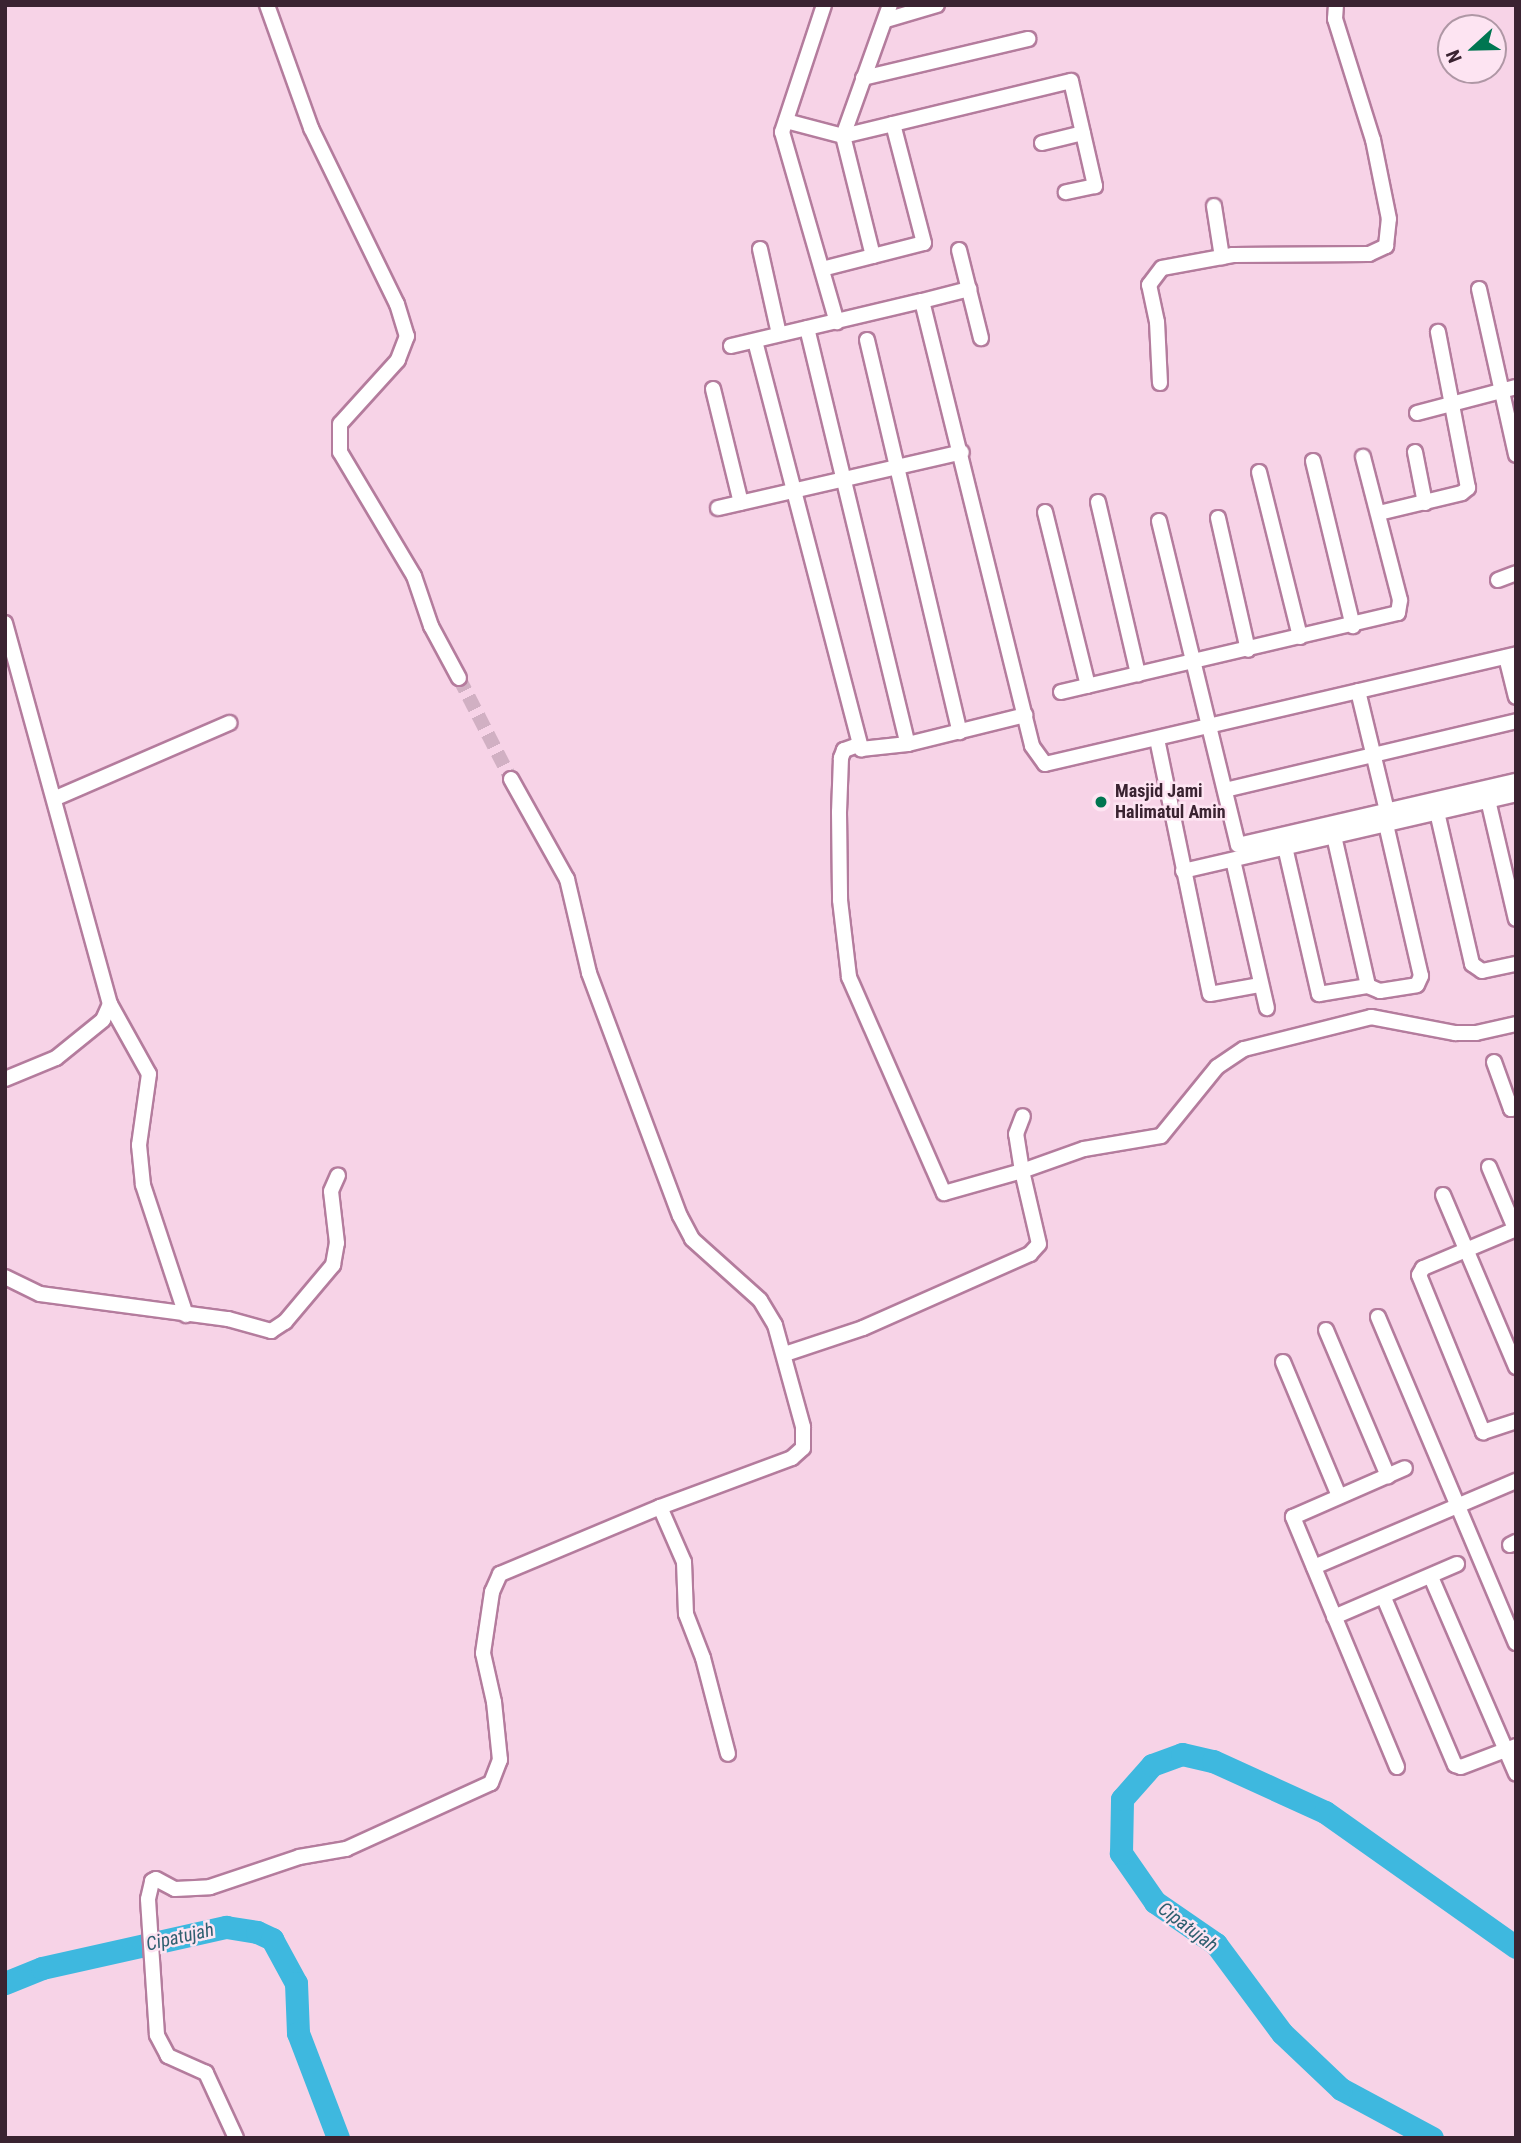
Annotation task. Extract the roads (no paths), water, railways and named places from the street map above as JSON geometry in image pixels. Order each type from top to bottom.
[{"type":"street","points":[[267,5],[312,128],[397,304],[407,336],[398,360],[340,424],[340,452],[414,576],[431,626],[459,678]]},
{"type":"street","points":[[824,5],[782,132],[837,322]]},
{"type":"street","points":[[873,256],[843,136],[888,12],[937,5]]},
{"type":"street","points":[[1160,383],[1157,322],[1150,285],[1153,275],[1180,263],[1222,257],[1296,251],[1369,254],[1386,246],[1390,219],[1373,140],[1335,19],[1336,5]]},
{"type":"street","points":[[863,78],[1028,39]]},
{"type":"street","points":[[786,121],[843,136],[1071,81],[1095,186],[1066,192]]},
{"type":"street","points":[[822,269],[924,243],[892,124]]},
{"type":"street","points":[[1042,144],[1083,133]]},
{"type":"street","points":[[1214,206],[1222,257]]},
{"type":"street","points":[[760,249],[779,334]]},
{"type":"street","points":[[959,250],[981,338]]},
{"type":"street","points":[[731,346],[968,289]]},
{"type":"street","points":[[1479,289],[1516,455]]},
{"type":"street","points":[[922,301],[962,452],[1036,757],[1045,764],[1511,656],[1516,697]]},
{"type":"street","points":[[807,328],[908,744]]},
{"type":"street","points":[[1379,513],[1425,503],[1468,488],[1438,332]]},
{"type":"street","points":[[867,340],[960,732]]},
{"type":"street","points":[[755,341],[858,745],[864,752],[1025,715]]},
{"type":"street","points":[[1417,412],[1516,387]]},
{"type":"street","points":[[713,389],[741,503]]},
{"type":"street","points":[[718,508],[962,452]]},
{"type":"street","points":[[1415,452],[1425,503]]},
{"type":"street","points":[[1061,692],[1394,615],[1401,607],[1363,457]]},
{"type":"street","points":[[1313,461],[1353,626]]},
{"type":"street","points":[[1259,471],[1300,637]]},
{"type":"street","points":[[1098,502],[1138,674]]},
{"type":"street","points":[[1045,512],[1088,686]]},
{"type":"street","points":[[1218,518],[1248,650]]},
{"type":"street","points":[[1158,521],[1238,845],[1387,817],[1437,811],[1516,794]]},
{"type":"street","points":[[1498,580],[1516,573]]},
{"type":"street","points":[[5,623],[110,1004],[149,1074],[139,1145],[144,1185],[186,1315]]},
{"type":"street","points":[[1286,848],[1318,992],[1368,986],[1380,991],[1422,981],[1358,691]]},
{"type":"street","points":[[1225,790],[1516,721]]},
{"type":"street","points":[[55,799],[229,723]]},
{"type":"street","points":[[1157,739],[1210,994],[1260,985]]},
{"type":"street","points":[[858,745],[844,750],[841,758],[840,901],[849,977],[944,1193],[1022,1171],[1084,1149],[1161,1136],[1217,1067],[1244,1049],[1371,1017],[1455,1033],[1476,1033],[1516,1024]]},
{"type":"street","points":[[236,2138],[205,2072],[162,2050],[153,2006],[148,1899],[155,1879],[175,1889],[210,1887],[299,1857],[370,1842],[491,1783],[499,1760],[494,1702],[483,1653],[492,1592],[500,1574],[660,1507],[800,1453],[804,1434],[785,1354],[775,1325],[760,1300],[708,1257],[680,1216],[589,973],[567,879],[511,779]]},
{"type":"street","points":[[1182,865],[1233,860],[1334,836],[1387,817],[1516,781]]},
{"type":"street","points":[[1488,800],[1516,919]]},
{"type":"street","points":[[1437,811],[1472,964],[1482,971],[1516,964]]},
{"type":"street","points":[[1334,836],[1368,986]]},
{"type":"street","points":[[1233,860],[1267,1008]]},
{"type":"street","points":[[5,1079],[56,1058],[103,1020],[110,1004]]},
{"type":"street","points":[[1494,1062],[1511,1109],[1516,1107]]},
{"type":"street","points":[[785,1354],[863,1328],[1030,1254],[1039,1244],[1016,1134],[1023,1116]]},
{"type":"street","points":[[1489,1167],[1515,1230],[1423,1268],[1420,1278],[1483,1432],[1516,1421]]},
{"type":"street","points":[[5,1277],[40,1294],[228,1319],[271,1331],[279,1328],[336,1256],[331,1191],[338,1175]]},
{"type":"street","points":[[1443,1195],[1516,1367]]},
{"type":"street","points":[[1378,1317],[1516,1643]]},
{"type":"street","points":[[1326,1330],[1388,1476]]},
{"type":"street","points":[[1283,1362],[1339,1496]]},
{"type":"street","points":[[1397,1767],[1293,1517],[1405,1468]]},
{"type":"street","points":[[1314,1567],[1516,1481]]},
{"type":"street","points":[[660,1507],[684,1562],[686,1614],[703,1658],[728,1754]]},
{"type":"street","points":[[1334,1617],[1384,1598],[1457,1564]]},
{"type":"street","points":[[1430,1577],[1511,1747],[1516,1773]]},
{"type":"street","points":[[1384,1598],[1455,1765],[1461,1768],[1511,1747]]},
{"type":"waterway","name":"Cipatujah","points":[[1432,2138],[1341,2089],[1282,2033],[1216,1944],[1155,1902],[1121,1853],[1122,1799],[1152,1765],[1182,1754],[1213,1761],[1325,1812],[1516,1947]]},
{"type":"waterway","name":"Cipatujah","points":[[5,1983],[42,1968],[226,1927],[257,1932],[272,1939],[296,1983],[298,2033],[338,2138]]},
{"type":"tunnel","points":[[459,678],[511,779]]},
{"type":"place","name":"Masjid Jami Halimatul Amin","points":[[1101,802]]}]
